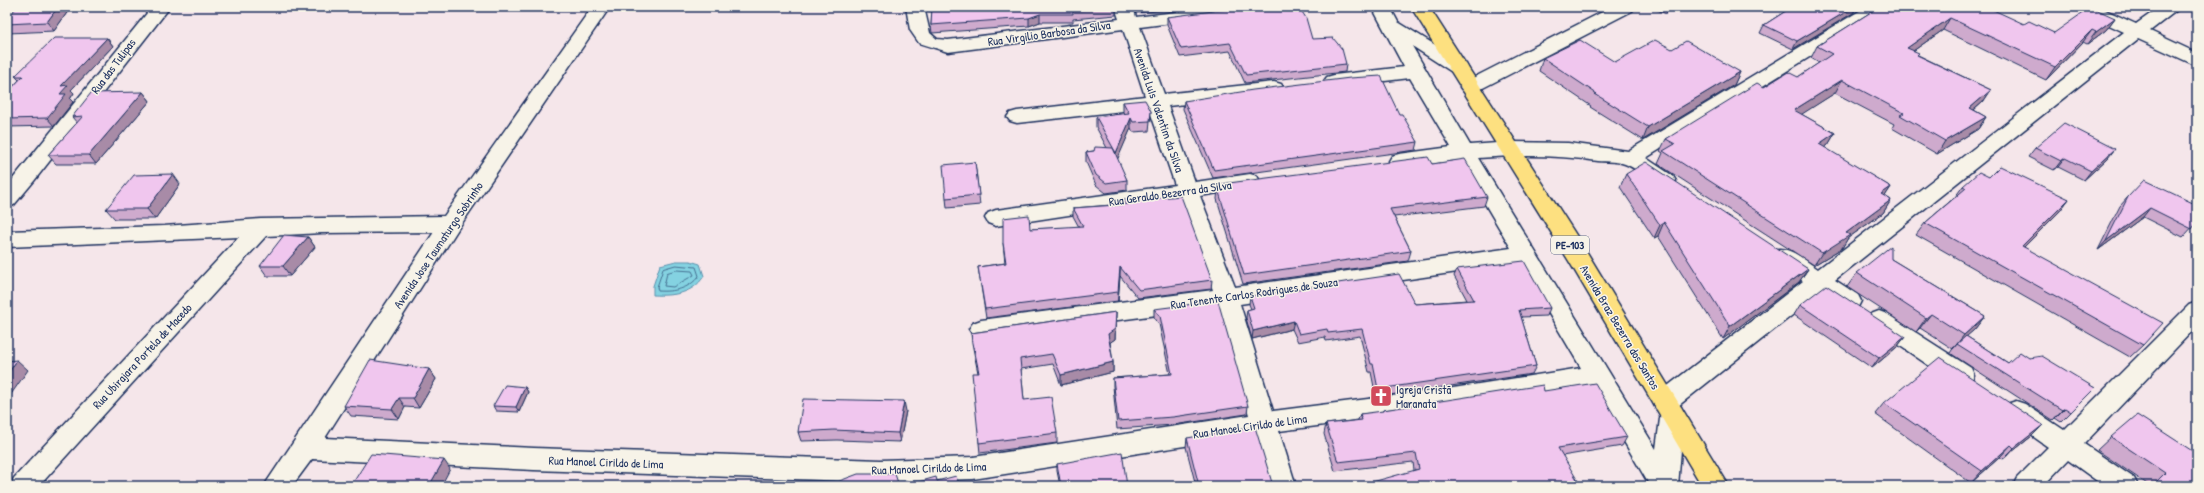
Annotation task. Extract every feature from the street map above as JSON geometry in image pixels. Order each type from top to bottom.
[{"type":"main road","name":"Avenida Braz Bezerra dos Santos","points":[[1420,7],[1511,149],[1716,486]]},
{"type":"street","points":[[7,16],[16,7]]},
{"type":"street","name":"Rua das Tulipas","points":[[7,200],[160,7]]},
{"type":"street","name":"Avenida Jose Taumaturgo Sobrinho","points":[[277,486],[305,448],[450,224],[601,7]]},
{"type":"street","name":"Rua Virgilio Barbosa da Silva","points":[[915,7],[918,30],[924,39],[932,44],[948,46],[1126,15],[1258,7]]},
{"type":"street","points":[[1381,7],[1416,71],[1466,152],[1596,375],[1664,486]]},
{"type":"street","points":[[1470,87],[1626,7]]},
{"type":"street","points":[[1631,158],[1878,7]]},
{"type":"street","points":[[2084,7],[2197,60]]},
{"type":"street","points":[[1664,486],[1668,408],[1820,282],[2136,32],[2172,7]]},
{"type":"street","name":"Avenida LuIs Valentim da Silva","points":[[1126,15],[1187,190],[1227,297],[1263,423],[1283,486]]},
{"type":"street","points":[[1390,24],[1459,68]]},
{"type":"street","points":[[1314,83],[1416,71]]},
{"type":"street","points":[[1017,117],[1290,86]]},
{"type":"street","points":[[1380,164],[1466,152],[1511,149],[1568,150],[1631,158],[1684,192]]},
{"type":"street","name":"Rua Geraldo Bezerra da Silva","points":[[996,218],[1272,178]]},
{"type":"street","points":[[7,239],[164,234],[262,227],[450,224]]},
{"type":"street","name":"Rua Ubirajara Portela de Macedo","points":[[23,486],[262,227]]},
{"type":"street","points":[[1762,243],[1980,387]]},
{"type":"street","name":"Rua Tenente Carlos Rodrigues de Souza","points":[[982,329],[1227,297],[1526,254]]},
{"type":"street","points":[[2026,486],[2197,312]]},
{"type":"street","name":"Rua Manoel Cirildo de Lima","points":[[305,448],[526,459],[881,471],[974,477],[1263,423],[1447,399],[1596,375]]},
{"type":"street","points":[[2000,400],[2125,486]]},
{"type":"water","points":[[676,261],[690,261],[700,264],[704,276],[694,287],[682,293],[653,295],[653,286],[660,265]]},
{"type":"building","points":[[17,7],[58,7],[47,22],[7,24],[7,18]]},
{"type":"building","points":[[932,7],[1109,7],[1073,11],[1073,14],[1040,14],[1029,18],[931,25]]},
{"type":"building","points":[[1244,7],[1299,7],[1306,18],[1312,39],[1333,38],[1342,49],[1346,64],[1246,75],[1230,43],[1181,49],[1167,17]]},
{"type":"building","points":[[1792,7],[1854,7],[1797,41],[1764,25]]},
{"type":"building","points":[[1879,7],[1987,7],[2024,24],[2029,21],[2054,33],[2091,7],[2115,18],[2096,32],[2092,30],[2055,67],[1950,18],[1907,48],[1919,53],[1917,55],[1991,90],[1970,108],[1986,117],[1945,141],[1900,115],[1904,113],[1842,80],[1794,110],[1835,133],[1819,144],[1891,187],[1881,194],[1891,200],[1846,233],[1850,235],[1822,253],[1663,151],[1675,144],[1666,139],[1757,83],[1764,87],[1788,72],[1798,77],[1832,54],[1817,46]]},
{"type":"building","points":[[54,38],[107,38],[61,86],[68,85],[60,94],[66,94],[47,118],[7,119],[7,93],[23,76],[15,76]]},
{"type":"building","points":[[1580,40],[1615,62],[1655,40],[1672,49],[1686,41],[1740,72],[1648,127],[1595,94],[1597,94],[1543,58]]},
{"type":"building","points":[[1381,76],[1399,114],[1402,114],[1418,142],[1214,170],[1184,101],[1253,90],[1350,78]]},
{"type":"building","points":[[143,92],[89,155],[48,155],[83,116],[72,117],[91,93]]},
{"type":"building","points":[[1145,100],[1151,111],[1150,121],[1133,122],[1131,118],[1116,153],[1096,117],[1129,113],[1123,102]]},
{"type":"building","points":[[2064,123],[2115,149],[2091,171],[2065,158],[2061,161],[2035,148]]},
{"type":"building","points":[[1095,147],[1113,148],[1127,180],[1106,183],[1096,175],[1086,152],[1094,151]]},
{"type":"building","points":[[1428,157],[1432,164],[1465,159],[1487,197],[1390,209],[1411,251],[1244,275],[1218,189],[1223,189],[1221,184]]},
{"type":"building","points":[[975,162],[979,195],[946,198],[943,165]]},
{"type":"building","points":[[1646,162],[1808,269],[1730,326],[1664,222],[1660,225],[1626,174]]},
{"type":"building","points":[[2000,166],[2069,199],[2022,246],[2163,323],[2143,345],[1925,223],[1966,188],[1963,186],[1979,172],[1989,177]]},
{"type":"building","points":[[173,174],[147,209],[106,209],[134,175]]},
{"type":"building","points":[[2144,180],[2197,205],[2197,222],[2192,229],[2150,208],[2106,241],[2128,197]]},
{"type":"building","points":[[1181,196],[1212,280],[1139,290],[1120,267],[1118,292],[985,309],[978,267],[1006,263],[1003,243],[1003,218],[1029,215],[1030,229],[1083,226],[1073,208],[1130,204],[1124,199],[1135,198],[1136,200]]},
{"type":"building","points":[[284,235],[308,237],[283,266],[260,266]]},
{"type":"building","points":[[1891,246],[1891,259],[1985,316],[1964,335],[1931,314],[1926,318],[1857,273]]},
{"type":"building","points":[[1524,261],[1550,308],[1519,310],[1536,366],[1378,389],[1373,364],[1371,364],[1362,329],[1328,333],[1327,329],[1299,334],[1294,321],[1253,331],[1247,310],[1254,308],[1250,296],[1399,274],[1415,304],[1474,300],[1457,269]]},
{"type":"building","points":[[1826,285],[1905,337],[1879,358],[1800,305]]},
{"type":"building","points":[[1218,301],[1248,406],[1173,417],[1118,421],[1113,378],[1172,374],[1160,316],[1154,309]]},
{"type":"building","points":[[1116,312],[1115,329],[1108,334],[1113,362],[1061,375],[1052,354],[1020,359],[1024,400],[1051,397],[1057,433],[979,443],[972,373],[979,373],[971,333]]},
{"type":"building","points":[[1966,336],[2008,363],[2020,352],[2029,358],[2042,356],[2095,388],[2071,412],[2065,408],[2062,410],[1957,344]]},
{"type":"building","points":[[1940,357],[2043,425],[2014,448],[2011,445],[1982,471],[1884,403]]},
{"type":"building","points":[[17,360],[7,375],[7,361]]},
{"type":"building","points":[[370,360],[429,369],[413,398],[399,398],[392,409],[344,406]]},
{"type":"building","points":[[1595,383],[1627,437],[1558,448],[1581,486],[1358,486],[1419,469],[1416,453],[1338,462],[1326,424],[1362,420],[1360,414],[1543,385],[1544,391]]},
{"type":"building","points":[[505,385],[525,387],[516,407],[493,406]]},
{"type":"building","points":[[803,399],[904,401],[898,433],[834,430],[798,432]]},
{"type":"building","points":[[2137,415],[2197,454],[2197,486],[2152,486],[2165,473],[2111,437]]},
{"type":"building","points":[[1255,427],[1273,486],[1199,486],[1187,438]]},
{"type":"building","points":[[1122,452],[1127,486],[1061,486],[1057,464]]},
{"type":"building","points":[[371,454],[444,460],[429,486],[351,486]]},
{"type":"building","points":[[858,474],[895,474],[899,486],[826,486]]},
{"type":"building","points":[[956,476],[959,486],[904,486],[936,477],[937,481]]},
{"type":"place","name":"Igreja Cristã Maranata","points":[[1381,396]]}]
